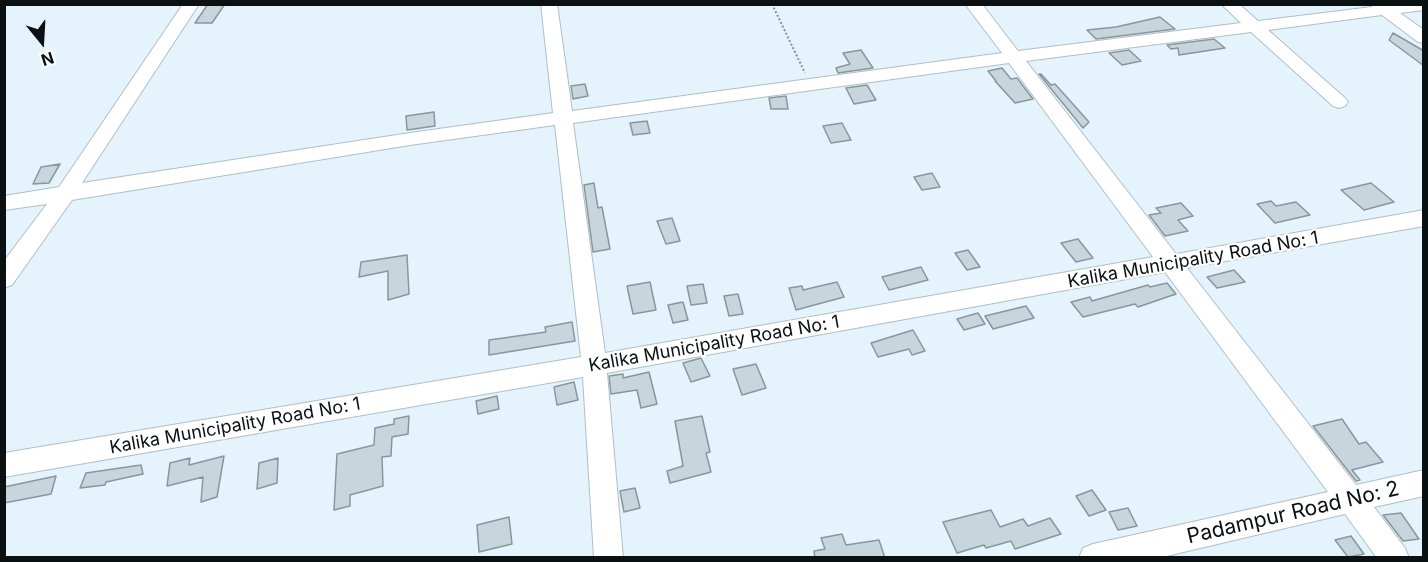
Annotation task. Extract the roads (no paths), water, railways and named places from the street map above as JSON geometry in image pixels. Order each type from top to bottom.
[{"type":"street","points":[[4,279],[65,194],[191,4]]},
{"type":"street","points":[[549,4],[594,365],[609,558]]},
{"type":"street","points":[[973,4],[1395,558]]},
{"type":"street","points":[[1229,4],[1339,102]]},
{"type":"street","points":[[4,203],[410,139],[810,84],[1254,27],[1382,7],[1424,4]]},
{"type":"street","points":[[1382,7],[1424,38]]},
{"type":"street","name":"Kalika Municipality Road No: 1","points":[[4,465],[594,365],[1424,219]]},
{"type":"street","name":"Padampur Road No: 2","points":[[1092,558],[1424,483]]}]
